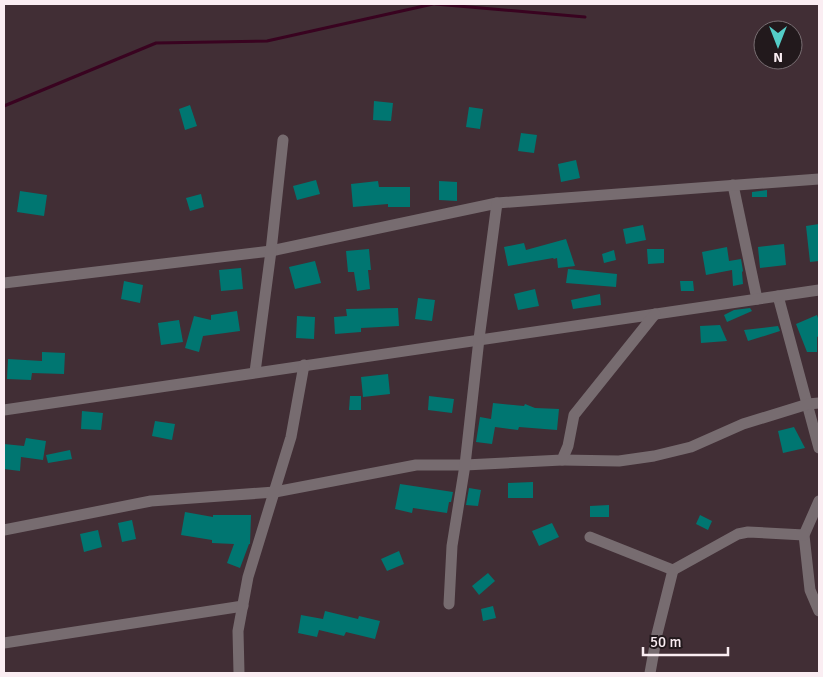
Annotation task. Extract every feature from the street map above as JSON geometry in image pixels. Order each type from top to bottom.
[{"type":"street","points":[[255,372],[271,251],[282,140]]},
{"type":"street","points":[[4,283],[271,251],[497,203],[819,179]]},
{"type":"street","points":[[733,186],[757,299]]},
{"type":"street","points":[[450,604],[452,546],[465,465],[497,203]]},
{"type":"street","points":[[4,410],[819,290]]},
{"type":"street","points":[[778,296],[813,404],[819,448]]},
{"type":"street","points":[[562,460],[568,446],[574,415],[655,314]]},
{"type":"street","points":[[239,673],[238,631],[248,577],[291,437],[304,365]]},
{"type":"street","points":[[4,530],[151,501],[274,492],[416,465],[465,465],[562,460],[620,461],[654,456],[691,447],[743,424],[813,404]]},
{"type":"street","points":[[819,501],[804,535],[810,590],[819,611]]},
{"type":"street","points":[[650,673],[657,634],[673,570],[738,534],[748,532],[804,535]]},
{"type":"street","points":[[590,537],[673,570]]},
{"type":"street","points":[[4,643],[243,606]]},
{"type":"building","points":[[374,101],[393,103],[391,121],[373,120]]},
{"type":"building","points":[[190,105],[197,126],[185,130],[179,109]]},
{"type":"building","points":[[469,107],[483,109],[480,129],[466,127]]},
{"type":"building","points":[[521,133],[537,135],[534,153],[518,151]]},
{"type":"building","points":[[576,160],[580,178],[561,182],[558,164]]},
{"type":"building","points":[[316,180],[320,194],[297,200],[293,186]]},
{"type":"building","points":[[378,181],[379,187],[410,187],[410,207],[388,207],[388,204],[353,207],[351,184]]},
{"type":"building","points":[[439,181],[457,182],[457,201],[439,200]]},
{"type":"building","points":[[767,190],[767,197],[752,197],[752,192]]},
{"type":"building","points":[[20,191],[47,195],[44,216],[17,212]]},
{"type":"building","points":[[201,194],[204,207],[190,211],[186,198]]},
{"type":"building","points":[[819,224],[819,261],[810,262],[806,226]]},
{"type":"building","points":[[643,225],[646,240],[626,244],[623,229]]},
{"type":"building","points":[[566,239],[575,266],[558,268],[557,258],[553,258],[508,266],[504,247],[524,243],[526,250]]},
{"type":"building","points":[[784,244],[786,265],[760,268],[758,247]]},
{"type":"building","points":[[727,247],[729,261],[741,259],[743,284],[733,286],[732,270],[706,275],[702,252]]},
{"type":"building","points":[[369,249],[371,270],[368,270],[370,289],[357,291],[354,272],[348,272],[346,251]]},
{"type":"building","points":[[647,249],[664,249],[664,263],[648,264]]},
{"type":"building","points":[[614,250],[616,260],[604,263],[602,254]]},
{"type":"building","points":[[315,261],[321,283],[295,289],[289,267]]},
{"type":"building","points":[[241,268],[243,289],[221,291],[219,270]]},
{"type":"building","points":[[568,269],[617,274],[616,287],[566,283]]},
{"type":"building","points":[[124,281],[143,285],[140,303],[121,299]]},
{"type":"building","points":[[680,281],[693,281],[694,291],[681,291]]},
{"type":"building","points":[[535,289],[539,306],[518,310],[514,294]]},
{"type":"building","points":[[600,294],[601,305],[573,309],[571,300]]},
{"type":"building","points":[[418,298],[435,300],[432,321],[415,319]]},
{"type":"building","points":[[398,308],[399,326],[361,328],[361,332],[335,334],[334,317],[347,316],[346,309]]},
{"type":"building","points":[[750,308],[752,311],[727,322],[724,315],[734,310]]},
{"type":"building","points":[[237,311],[240,331],[203,336],[199,352],[185,348],[194,316],[211,320],[211,315]]},
{"type":"building","points":[[817,315],[819,336],[817,337],[817,352],[807,352],[796,324]]},
{"type":"building","points":[[297,316],[315,317],[314,339],[296,338]]},
{"type":"building","points":[[179,320],[183,342],[161,345],[158,323]]},
{"type":"building","points":[[720,325],[727,341],[701,343],[700,326]]},
{"type":"building","points":[[778,326],[780,331],[748,341],[744,330]]},
{"type":"building","points":[[42,352],[65,353],[64,374],[32,373],[31,380],[7,379],[8,359],[42,361]]},
{"type":"building","points":[[388,374],[390,394],[363,397],[361,377]]},
{"type":"building","points":[[350,396],[361,396],[361,410],[349,410]]},
{"type":"building","points":[[429,396],[454,399],[452,413],[428,410]]},
{"type":"building","points":[[493,403],[524,406],[525,404],[535,408],[559,409],[557,430],[519,427],[518,430],[495,427],[492,444],[476,442],[480,417],[491,419]]},
{"type":"building","points":[[82,411],[103,413],[101,430],[81,429]]},
{"type":"building","points":[[155,421],[175,424],[172,440],[152,436]]},
{"type":"building","points":[[794,427],[805,448],[783,453],[778,431]]},
{"type":"building","points":[[26,438],[46,441],[43,460],[21,457],[20,471],[4,469],[4,444],[24,446]]},
{"type":"building","points":[[70,450],[72,459],[48,463],[46,455]]},
{"type":"building","points":[[533,482],[533,498],[508,498],[508,483]]},
{"type":"building","points":[[400,484],[453,492],[447,513],[413,508],[412,513],[395,509]]},
{"type":"building","points":[[469,488],[481,490],[478,506],[466,505]]},
{"type":"building","points":[[609,505],[609,517],[590,517],[590,506]]},
{"type":"building","points":[[185,512],[213,517],[213,515],[251,515],[250,544],[240,568],[227,563],[234,544],[212,543],[212,540],[181,535]]},
{"type":"building","points":[[700,515],[712,521],[708,530],[696,524]]},
{"type":"building","points":[[132,520],[136,539],[122,542],[118,523]]},
{"type":"building","points":[[552,523],[559,537],[539,546],[532,531]]},
{"type":"building","points":[[98,530],[102,547],[84,552],[80,534]]},
{"type":"building","points":[[399,551],[404,564],[387,571],[381,559]]},
{"type":"building","points":[[488,573],[495,581],[479,595],[472,586]]},
{"type":"building","points":[[493,606],[496,618],[483,621],[481,609]]},
{"type":"building","points":[[325,611],[358,619],[359,616],[380,621],[375,639],[346,632],[344,636],[319,630],[317,637],[298,633],[301,615],[323,619]]},
{"type":"waterway","points":[[4,106],[156,43],[267,41],[433,4]]},
{"type":"waterway","points":[[435,4],[585,17]]}]
